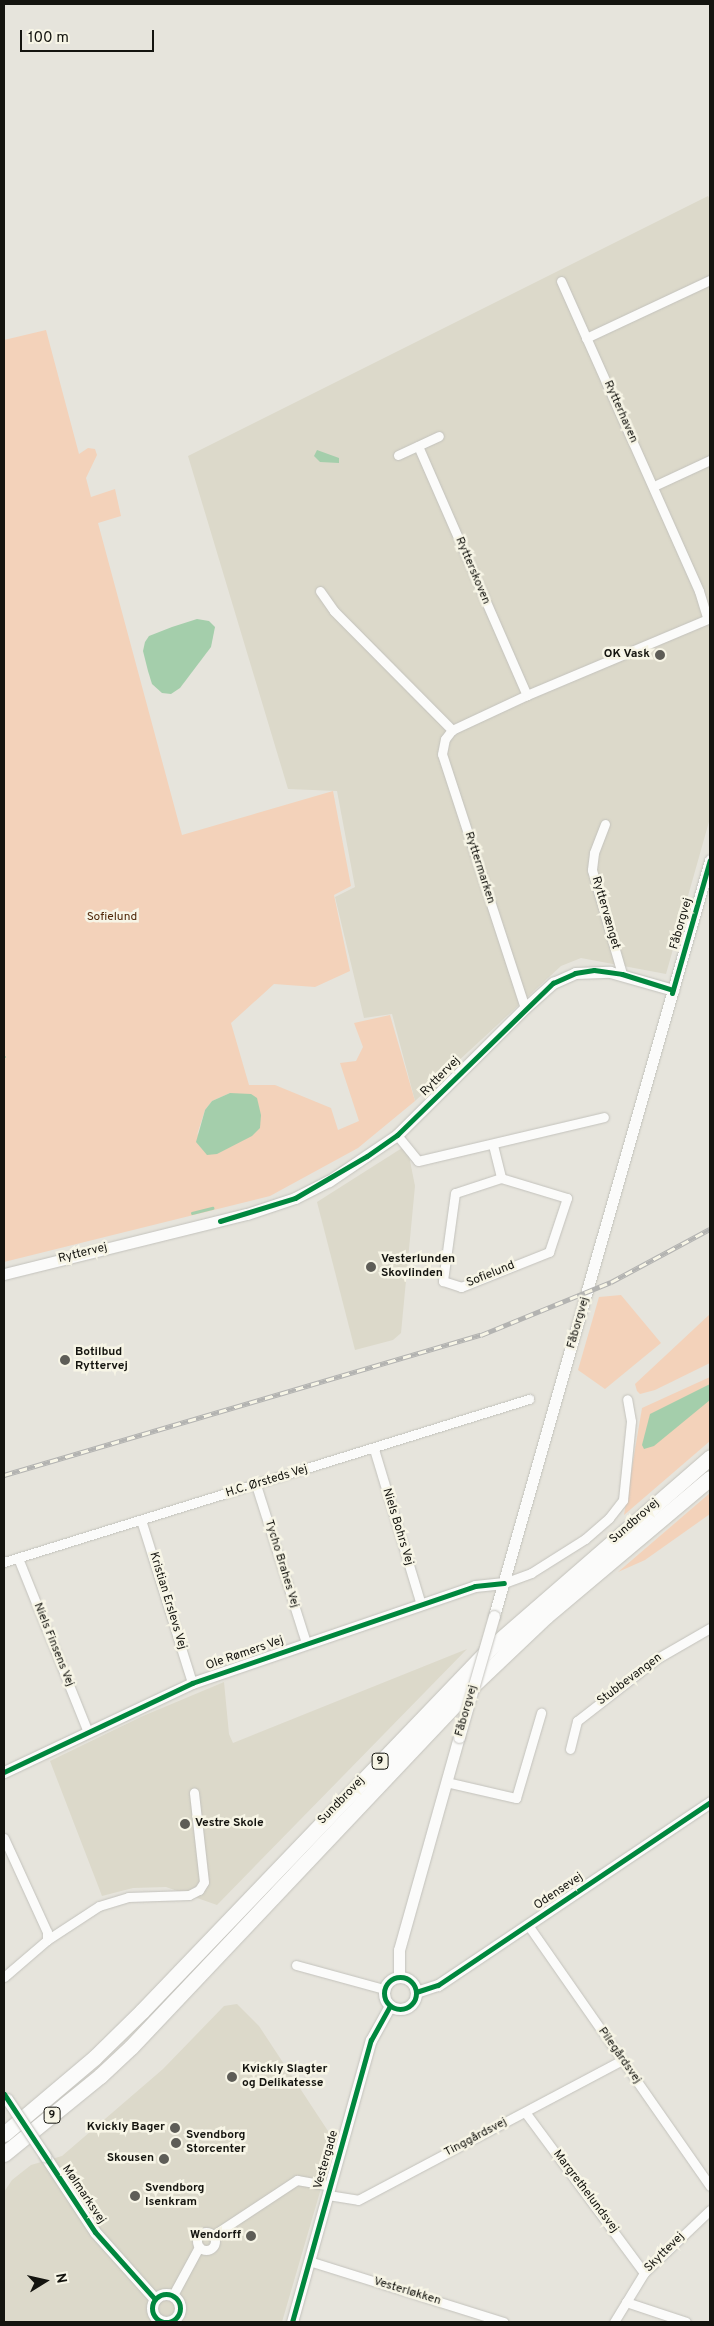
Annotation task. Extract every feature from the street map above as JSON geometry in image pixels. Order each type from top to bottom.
[{"type":"main road","name":"Sundbrovej","points":[[4,2134],[66,2082],[142,2011],[462,1676],[544,1599],[710,1457]]},
{"type":"main road","name":"Sundbrovej","points":[[4,2154],[100,2076],[157,2020],[470,1688],[546,1616],[710,1478]]},
{"type":"main road","points":[[4,2165],[64,2114],[100,2076]]},
{"type":"main road","points":[[4,2124],[66,2082]]},
{"type":"street","points":[[586,338],[710,280]]},
{"type":"street","name":"Rytterhaven","points":[[561,281],[654,486],[699,591],[708,618]]},
{"type":"street","points":[[398,455],[439,436]]},
{"type":"street","name":"Rytterskoven","points":[[418,446],[526,695]]},
{"type":"street","points":[[654,486],[710,460]]},
{"type":"street","points":[[320,591],[334,612],[452,730],[526,695],[708,618]]},
{"type":"street","name":"Ryttermarken","points":[[452,730],[445,739],[442,754],[525,1008]]},
{"type":"street","name":"Ryttervænget","points":[[605,824],[594,854],[592,870],[622,974]]},
{"type":"street","name":"Fåborgvej","points":[[399,1977],[398,1950],[710,860]]},
{"type":"street","name":"Ryttervej","points":[[4,1274],[247,1214],[295,1198],[351,1167],[397,1135],[525,1008],[553,983],[575,973],[594,970],[622,974],[673,990]]},
{"type":"street","points":[[397,1135],[418,1161],[493,1145],[604,1116]]},
{"type":"street","points":[[493,1145],[501,1178]]},
{"type":"street","name":"Sofielund","points":[[501,1178],[567,1198],[549,1252],[461,1287],[443,1281],[455,1193],[501,1178]]},
{"type":"street","name":"H.C. Ørsteds Vej","points":[[4,1562],[529,1399]]},
{"type":"street","points":[[504,1583],[526,1576],[585,1539],[609,1518],[623,1500],[630,1441],[627,1399]]},
{"type":"street","name":"Niels Bohrs Vej","points":[[374,1448],[421,1605]]},
{"type":"street","name":"Tycho Brahes Vej","points":[[256,1485],[306,1643]]},
{"type":"street","name":"Kristian Erslevs Vej","points":[[142,1520],[192,1683]]},
{"type":"street","name":"Niels Finsens Vej","points":[[18,1558],[88,1732]]},
{"type":"street","name":"Ole Rømers Vej","points":[[4,1772],[192,1683],[483,1584],[504,1583]]},
{"type":"street","name":"Stubbevangen","points":[[570,1749],[577,1721],[658,1658],[710,1628]]},
{"type":"street","points":[[446,1782],[516,1798],[542,1713]]},
{"type":"street","points":[[4,1977],[47,1940],[99,1906],[128,1897],[189,1895],[199,1890],[204,1882],[194,1793]]},
{"type":"street","name":"Odensevej","points":[[416,1992],[438,1985],[710,1802]]},
{"type":"street","points":[[4,1838],[47,1940]]},
{"type":"street","name":"Pilegårdsvej","points":[[528,1925],[710,2186]]},
{"type":"street","points":[[296,1965],[384,1989]]},
{"type":"street","points":[[399,1977],[412,1983],[416,1992],[413,2002],[405,2008],[390,2006],[384,1989],[390,1980],[399,1977]]},
{"type":"street","name":"Vestergade","points":[[292,2322],[371,2040],[390,2006]]},
{"type":"street","name":"Tinggårdsvej","points":[[329,2191],[358,2200],[622,2060]]},
{"type":"street","name":"Mølmarksvej","points":[[5,2096],[95,2232],[155,2299]]},
{"type":"street","name":"Margrethelundsvej","points":[[525,2112],[644,2273]]},
{"type":"street","name":"Vestergade","points":[[173,2295],[199,2247],[197,2240],[201,2234],[212,2236],[297,2180],[329,2191]]},
{"type":"street","name":"Skyttevej","points":[[614,2322],[644,2273],[710,2210]]},
{"type":"street","name":"Vesterløkken","points":[[309,2261],[504,2322]]},
{"type":"street","points":[[161,2294],[173,2295],[180,2307],[182,2319],[171,2321],[159,2320],[152,2308],[155,2299],[161,2294]]},
{"type":"street","points":[[626,2302],[686,2322]]},
{"type":"shaded area","points":[[708,196],[710,200],[710,818],[666,974],[581,958],[561,966],[415,1101],[392,1014],[364,1018],[335,897],[355,887],[337,791],[288,789],[188,456]]},
{"type":"shaded area","points":[[317,450],[339,458],[339,463],[320,462],[314,456]]},
{"type":"shaded area","points":[[197,619],[209,621],[215,627],[211,647],[180,688],[171,694],[162,693],[152,684],[143,651],[145,642],[149,636]]},
{"type":"shaded area","points":[[230,1093],[251,1094],[257,1098],[261,1115],[260,1128],[252,1136],[217,1154],[207,1155],[196,1142],[205,1110],[212,1101]]},
{"type":"shaded area","name":"Vesterlunden Skovlinden","points":[[402,1148],[409,1156],[415,1186],[401,1333],[393,1340],[355,1350],[317,1202]]},
{"type":"shaded area","points":[[710,1384],[710,1400],[654,1446],[644,1449],[642,1445],[650,1414]]},
{"type":"shaded area","name":"Vestre Skole","points":[[467,1649],[217,1905],[166,1887],[133,1888],[102,1896],[50,1761],[143,1716],[224,1682],[229,1734],[233,1743]]},
{"type":"shaded area","points":[[237,2004],[259,2026],[330,2134],[336,2137],[282,2322],[4,2322],[4,2192],[12,2180],[31,2165],[62,2156],[163,2069],[224,2006]]},
{"type":"green space","name":"Sofielund","points":[[46,330],[79,454],[88,448],[95,449],[97,455],[86,478],[91,497],[115,489],[121,516],[98,523],[182,835],[333,791],[351,886],[334,895],[350,971],[315,987],[274,984],[231,1023],[249,1085],[275,1085],[331,1108],[338,1130],[359,1121],[340,1063],[356,1061],[363,1047],[354,1023],[390,1015],[415,1101],[358,1148],[270,1196],[4,1262],[4,340]],"holes":[[[230,1093],[197,1135],[205,1110],[212,1101]]]},
{"type":"green space","points":[[621,1295],[661,1343],[605,1389],[578,1370],[599,1297]]},
{"type":"green space","points":[[710,1314],[710,1363],[655,1390],[640,1394],[635,1384]]},
{"type":"green space","points":[[710,1377],[710,1441],[624,1515],[642,1408]]},
{"type":"green space","points":[[710,1493],[710,1514],[645,1560],[618,1572]]},
{"type":"waterway","points":[[192,1213],[212,1208]]},
{"type":"railway","points":[[4,1475],[481,1335],[611,1282],[710,1229]]},
{"type":"cycle path","points":[[672,993],[710,860]]},
{"type":"cycle path","points":[[220,1221],[295,1198],[367,1156],[397,1135],[553,983],[575,973],[594,970],[622,974],[673,990]]},
{"type":"cycle path","points":[[4,1772],[192,1683],[475,1586],[504,1583]]},
{"type":"cycle path","points":[[416,1992],[438,1985],[710,1802]]},
{"type":"cycle path","points":[[400,1977],[406,1978],[411,1982],[415,1987],[416,1993],[415,1999],[411,2004],[406,2008],[400,2009],[394,2008],[389,2004],[385,1999],[384,1993],[385,1987],[389,1982],[394,1978],[400,1977]]},
{"type":"cycle path","points":[[292,2322],[371,2040],[390,2006]]},
{"type":"cycle path","points":[[4,2094],[95,2232],[155,2299]]},
{"type":"cycle path","points":[[166,2294],[176,2298],[180,2308],[176,2318],[166,2322],[156,2318],[152,2308],[156,2298],[166,2294]]},
{"type":"place","name":"OK Vask","points":[[660,655]]},
{"type":"place","name":"Vesterlunden Skovlinden","points":[[371,1267]]},
{"type":"place","name":"Botilbud Ryttervej","points":[[65,1360]]},
{"type":"place","name":"Vestre Skole","points":[[185,1824]]},
{"type":"place","name":"Kvickly Slagter og Delikatesse","points":[[232,2077]]},
{"type":"place","name":"Kvickly Bager","points":[[175,2128]]},
{"type":"place","name":"Svendborg Storcenter","points":[[176,2143]]},
{"type":"place","name":"Skousen","points":[[164,2159]]},
{"type":"place","name":"Svendborg Isenkram","points":[[135,2196]]},
{"type":"place","name":"Wendorff","points":[[251,2236]]}]
